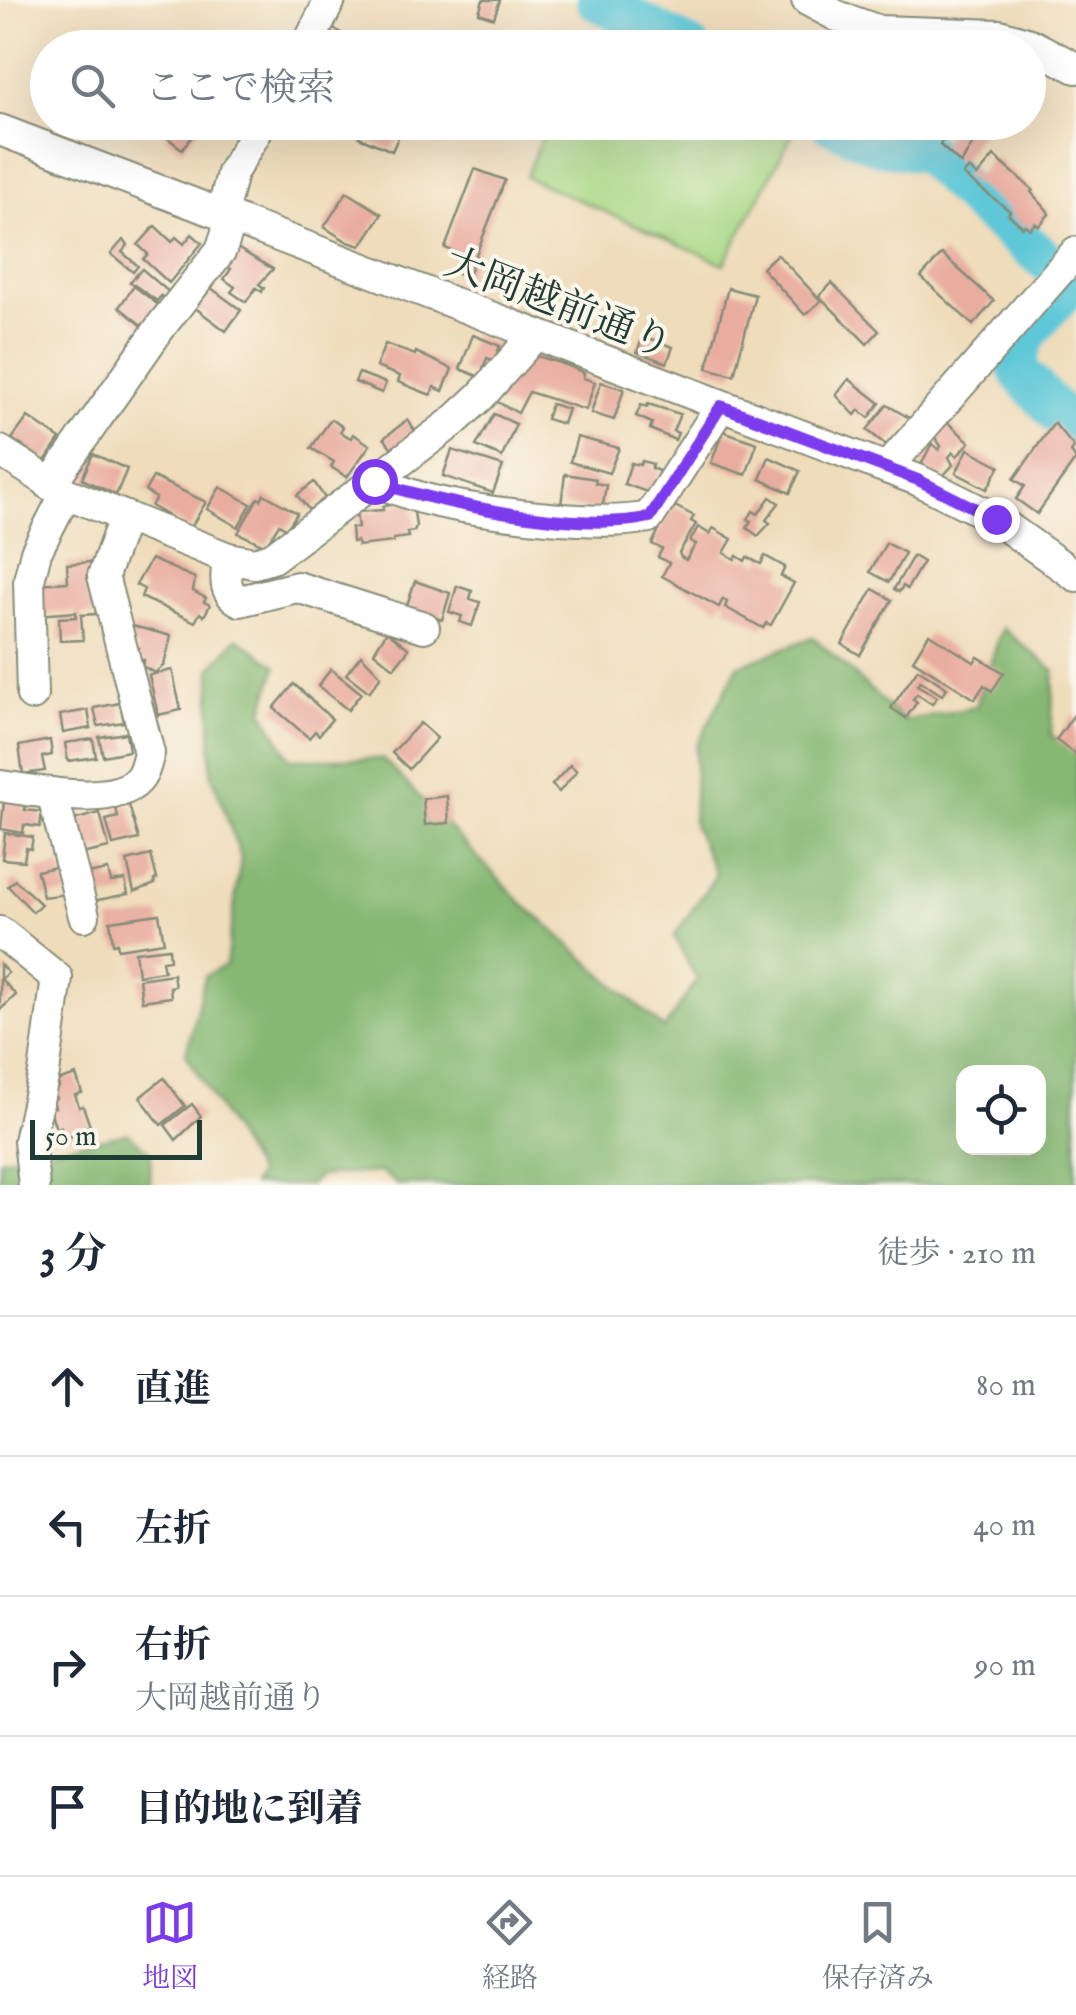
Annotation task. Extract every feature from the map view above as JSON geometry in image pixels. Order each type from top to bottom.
[{"type":"street","points":[[315,30],[330,0]]},
{"type":"street","points":[[806,0],[836,16],[877,30]]},
{"type":"street","points":[[1046,52],[1076,68]]},
{"type":"street","name":"大岡越前通り","points":[[0,130],[887,468],[972,505],[1076,576]]},
{"type":"street","points":[[32,695],[29,580],[58,489],[162,325],[221,250],[232,173],[251,140]]},
{"type":"street","points":[[887,468],[1065,265]]},
{"type":"street","points":[[0,451],[58,489],[124,518],[228,558],[254,562],[272,558],[468,409],[534,336]]},
{"type":"street","points":[[374,481],[426,499],[471,506],[551,518],[632,521],[650,517],[721,406]]},
{"type":"street","points":[[0,786],[94,796],[124,790],[140,779],[149,753],[103,576],[124,518]]},
{"type":"street","points":[[228,558],[225,585],[230,595],[240,601],[297,587],[424,627]]},
{"type":"street","points":[[52,792],[84,916]]},
{"type":"street","points":[[0,932],[57,978],[44,1073],[29,1142],[34,1185]]},
{"type":"green space","points":[[540,140],[789,140],[724,264],[526,177]]},
{"type":"green space","points":[[1002,628],[1054,670],[1051,735],[1076,751],[1076,1185],[398,1185],[382,1172],[319,1176],[309,1185],[252,1185],[258,1174],[186,1054],[205,976],[226,965],[241,858],[211,772],[211,669],[237,638],[277,666],[263,710],[290,759],[383,759],[521,902],[664,1029],[697,980],[674,936],[716,875],[693,824],[696,747],[738,666],[813,637],[904,721],[976,707]]},
{"type":"green space","points":[[128,1133],[151,1153],[150,1185],[0,1185],[0,1159]]},
{"type":"building","points":[[483,0],[500,0],[494,18],[479,13]]},
{"type":"building","points":[[170,140],[189,140],[182,149]]},
{"type":"building","points":[[366,140],[397,140],[392,151]]},
{"type":"building","points":[[943,140],[975,140],[961,164],[940,145]]},
{"type":"building","points":[[994,156],[1033,190],[1047,210],[1049,214],[1039,226],[1035,223],[1030,229],[1023,227],[1008,214],[1010,211],[963,175],[969,168],[977,176]]},
{"type":"building","points":[[475,169],[505,180],[467,278],[458,274],[465,256],[445,248]]},
{"type":"building","points":[[347,192],[382,214],[361,246],[324,227]]},
{"type":"building","points":[[155,226],[172,242],[176,237],[184,244],[192,234],[202,243],[169,283],[143,259],[148,254],[138,245]]},
{"type":"building","points":[[123,240],[128,245],[122,252],[138,266],[133,272],[111,254]]},
{"type":"building","points":[[237,248],[273,269],[259,284],[264,288],[262,292],[256,288],[246,302],[231,292],[235,287],[224,279],[231,269],[225,266]]},
{"type":"building","points":[[777,254],[821,301],[805,315],[762,268]]},
{"type":"building","points":[[942,254],[994,301],[973,325],[921,277]]},
{"type":"building","points":[[142,269],[171,294],[166,300],[161,296],[157,301],[130,282]]},
{"type":"building","points":[[832,283],[879,331],[867,344],[819,296]]},
{"type":"building","points":[[134,286],[161,307],[145,328],[119,307]]},
{"type":"building","points":[[211,288],[241,310],[226,331],[194,307]]},
{"type":"building","points":[[728,288],[755,295],[734,375],[707,368]]},
{"type":"building","points":[[473,335],[500,346],[494,361],[487,358],[480,377],[460,369]]},
{"type":"building","points":[[643,336],[673,347],[667,363],[637,352]]},
{"type":"building","points":[[385,344],[415,355],[416,352],[452,369],[443,391],[434,387],[431,395],[398,382],[400,376],[376,367]]},
{"type":"building","points":[[525,352],[569,366],[595,382],[586,410],[529,392],[518,413],[494,400]]},
{"type":"building","points":[[359,373],[386,383],[382,393],[355,382]]},
{"type":"building","points":[[849,379],[880,403],[869,418],[859,410],[855,415],[836,395]]},
{"type":"building","points":[[601,382],[624,389],[614,420],[591,413]]},
{"type":"building","points":[[551,404],[568,409],[563,424],[546,419]]},
{"type":"building","points":[[641,405],[680,414],[673,431],[678,433],[675,440],[650,429],[652,423],[636,416]]},
{"type":"building","points":[[887,405],[911,419],[886,445],[867,430]]},
{"type":"building","points":[[494,414],[516,424],[502,457],[476,446]]},
{"type":"building","points":[[28,417],[60,439],[45,461],[12,439]]},
{"type":"building","points":[[331,419],[343,427],[340,432],[351,438],[353,434],[370,445],[347,477],[331,467],[334,462],[311,448]]},
{"type":"building","points":[[407,420],[419,436],[396,454],[384,438]]},
{"type":"building","points":[[947,422],[970,442],[957,456],[953,452],[949,457],[953,465],[942,477],[920,467],[932,443],[939,450],[941,446],[934,436]]},
{"type":"building","points":[[1054,423],[1074,447],[1071,452],[1076,459],[1037,514],[1016,499],[1025,486],[1014,479]]},
{"type":"building","points":[[723,431],[757,443],[746,475],[711,463]]},
{"type":"building","points":[[577,437],[619,448],[609,473],[570,462]]},
{"type":"building","points":[[968,449],[1000,466],[987,489],[956,473]]},
{"type":"building","points":[[452,450],[503,466],[493,493],[443,476]]},
{"type":"building","points":[[93,454],[127,469],[116,495],[82,479]]},
{"type":"building","points":[[769,457],[800,471],[790,493],[760,479]]},
{"type":"building","points":[[642,461],[659,471],[650,493],[624,484],[631,463],[640,465]]},
{"type":"building","points":[[565,474],[596,479],[595,483],[606,485],[602,511],[561,505]]},
{"type":"building","points":[[153,477],[206,502],[190,529],[151,506],[156,498],[145,491]]},
{"type":"building","points":[[314,482],[325,498],[309,510],[297,495]]},
{"type":"building","points":[[220,487],[251,504],[238,527],[207,509]]},
{"type":"building","points":[[264,494],[297,513],[287,529],[279,524],[266,546],[238,533]]},
{"type":"building","points":[[770,497],[779,503],[766,520],[770,523],[758,536],[747,528],[751,521],[748,519],[753,511],[758,514]]},
{"type":"building","points":[[413,505],[416,526],[414,531],[407,532],[408,537],[358,546],[357,541],[352,542],[351,528],[358,528],[356,512],[383,510],[383,506]]},
{"type":"building","points":[[675,506],[694,516],[691,521],[696,524],[679,553],[686,560],[696,544],[690,541],[698,527],[710,534],[713,528],[732,539],[724,553],[735,559],[737,556],[745,561],[747,557],[761,564],[765,556],[785,567],[781,576],[794,583],[771,625],[766,623],[763,628],[725,607],[727,602],[723,599],[719,607],[662,576],[669,563],[658,557],[662,549],[652,544],[669,509],[672,511]]},
{"type":"building","points":[[886,543],[905,553],[889,582],[870,572]]},
{"type":"building","points":[[913,556],[923,562],[907,589],[903,586],[899,592],[894,589]]},
{"type":"building","points":[[151,559],[195,578],[193,591],[210,605],[204,616],[200,613],[195,622],[141,597],[144,589],[136,585]]},
{"type":"building","points":[[90,562],[96,614],[81,615],[83,640],[60,641],[59,618],[76,617],[76,612],[37,615],[35,584],[68,582],[67,564]]},
{"type":"building","points":[[415,581],[450,593],[442,620],[406,608]]},
{"type":"building","points":[[457,586],[472,591],[470,599],[480,602],[472,626],[460,622],[462,616],[449,612]]},
{"type":"building","points":[[873,589],[892,600],[860,655],[842,644]]},
{"type":"building","points":[[133,626],[171,636],[164,665],[155,673],[142,666],[144,660],[136,658],[139,648],[131,646],[130,639]]},
{"type":"building","points":[[387,631],[409,649],[394,668],[374,652]]},
{"type":"building","points":[[929,634],[974,662],[978,657],[1004,673],[992,691],[984,685],[975,699],[913,660]]},
{"type":"building","points":[[361,655],[381,676],[369,692],[346,674]]},
{"type":"building","points":[[331,669],[361,693],[348,710],[318,686]]},
{"type":"building","points":[[918,669],[947,688],[942,695],[920,681],[917,685],[937,697],[932,704],[917,694],[913,699],[917,702],[906,718],[891,708]]},
{"type":"building","points":[[172,670],[181,710],[158,715],[149,675]]},
{"type":"building","points":[[294,684],[332,719],[319,735],[315,731],[309,738],[274,708]]},
{"type":"building","points":[[120,703],[124,722],[98,726],[94,708]]},
{"type":"building","points":[[88,710],[91,728],[63,733],[60,715]]},
{"type":"building","points":[[1076,712],[1076,755],[1056,740]]},
{"type":"building","points":[[420,723],[437,738],[409,769],[392,753]]},
{"type":"building","points":[[126,733],[129,751],[103,756],[99,737]]},
{"type":"building","points":[[93,739],[96,757],[68,761],[65,743]]},
{"type":"building","points":[[50,740],[52,755],[42,757],[45,771],[23,774],[19,746]]},
{"type":"building","points":[[570,765],[577,771],[559,792],[552,785]]},
{"type":"building","points":[[447,796],[449,823],[425,825],[423,799]]},
{"type":"building","points":[[4,801],[26,803],[25,810],[42,812],[40,827],[24,825],[23,833],[1,829]]},
{"type":"building","points":[[129,805],[139,839],[113,845],[106,820],[118,817],[116,808]]},
{"type":"building","points":[[100,813],[109,848],[81,854],[69,821]]},
{"type":"building","points":[[5,833],[33,837],[24,861],[2,859]]},
{"type":"building","points":[[151,855],[155,884],[134,892],[127,861]]},
{"type":"building","points":[[61,866],[68,894],[43,897],[37,871]]},
{"type":"building","points":[[108,870],[111,882],[125,880],[128,894],[93,901],[87,874]]},
{"type":"building","points":[[15,880],[41,904],[33,912],[8,886]]},
{"type":"building","points":[[159,914],[164,942],[118,949],[117,943],[113,944],[110,921]]},
{"type":"building","points":[[169,948],[170,960],[162,961],[164,971],[138,975],[135,952]]},
{"type":"building","points":[[0,964],[8,973],[1,979],[16,995],[0,1010]]},
{"type":"building","points":[[173,974],[175,986],[170,987],[171,997],[142,1001],[139,979]]},
{"type":"building","points":[[76,1075],[82,1093],[75,1095],[90,1126],[87,1131],[65,1138],[61,1127],[56,1129],[52,1116],[56,1098],[53,1089],[59,1087],[57,1081]]},
{"type":"building","points":[[164,1078],[185,1106],[161,1125],[140,1097]]},
{"type":"building","points":[[192,1104],[201,1116],[176,1140],[165,1125]]},
{"type":"waterway","points":[[597,0],[654,30]]},
{"type":"waterway","points":[[868,140],[926,152],[977,203],[1065,276],[1063,292],[1023,341],[1018,363],[1021,374],[1076,432]]},
{"type":"route","points":[[374,481],[426,499],[471,506],[551,518],[632,521],[650,517],[721,406],[918,480],[996,519]]}]
